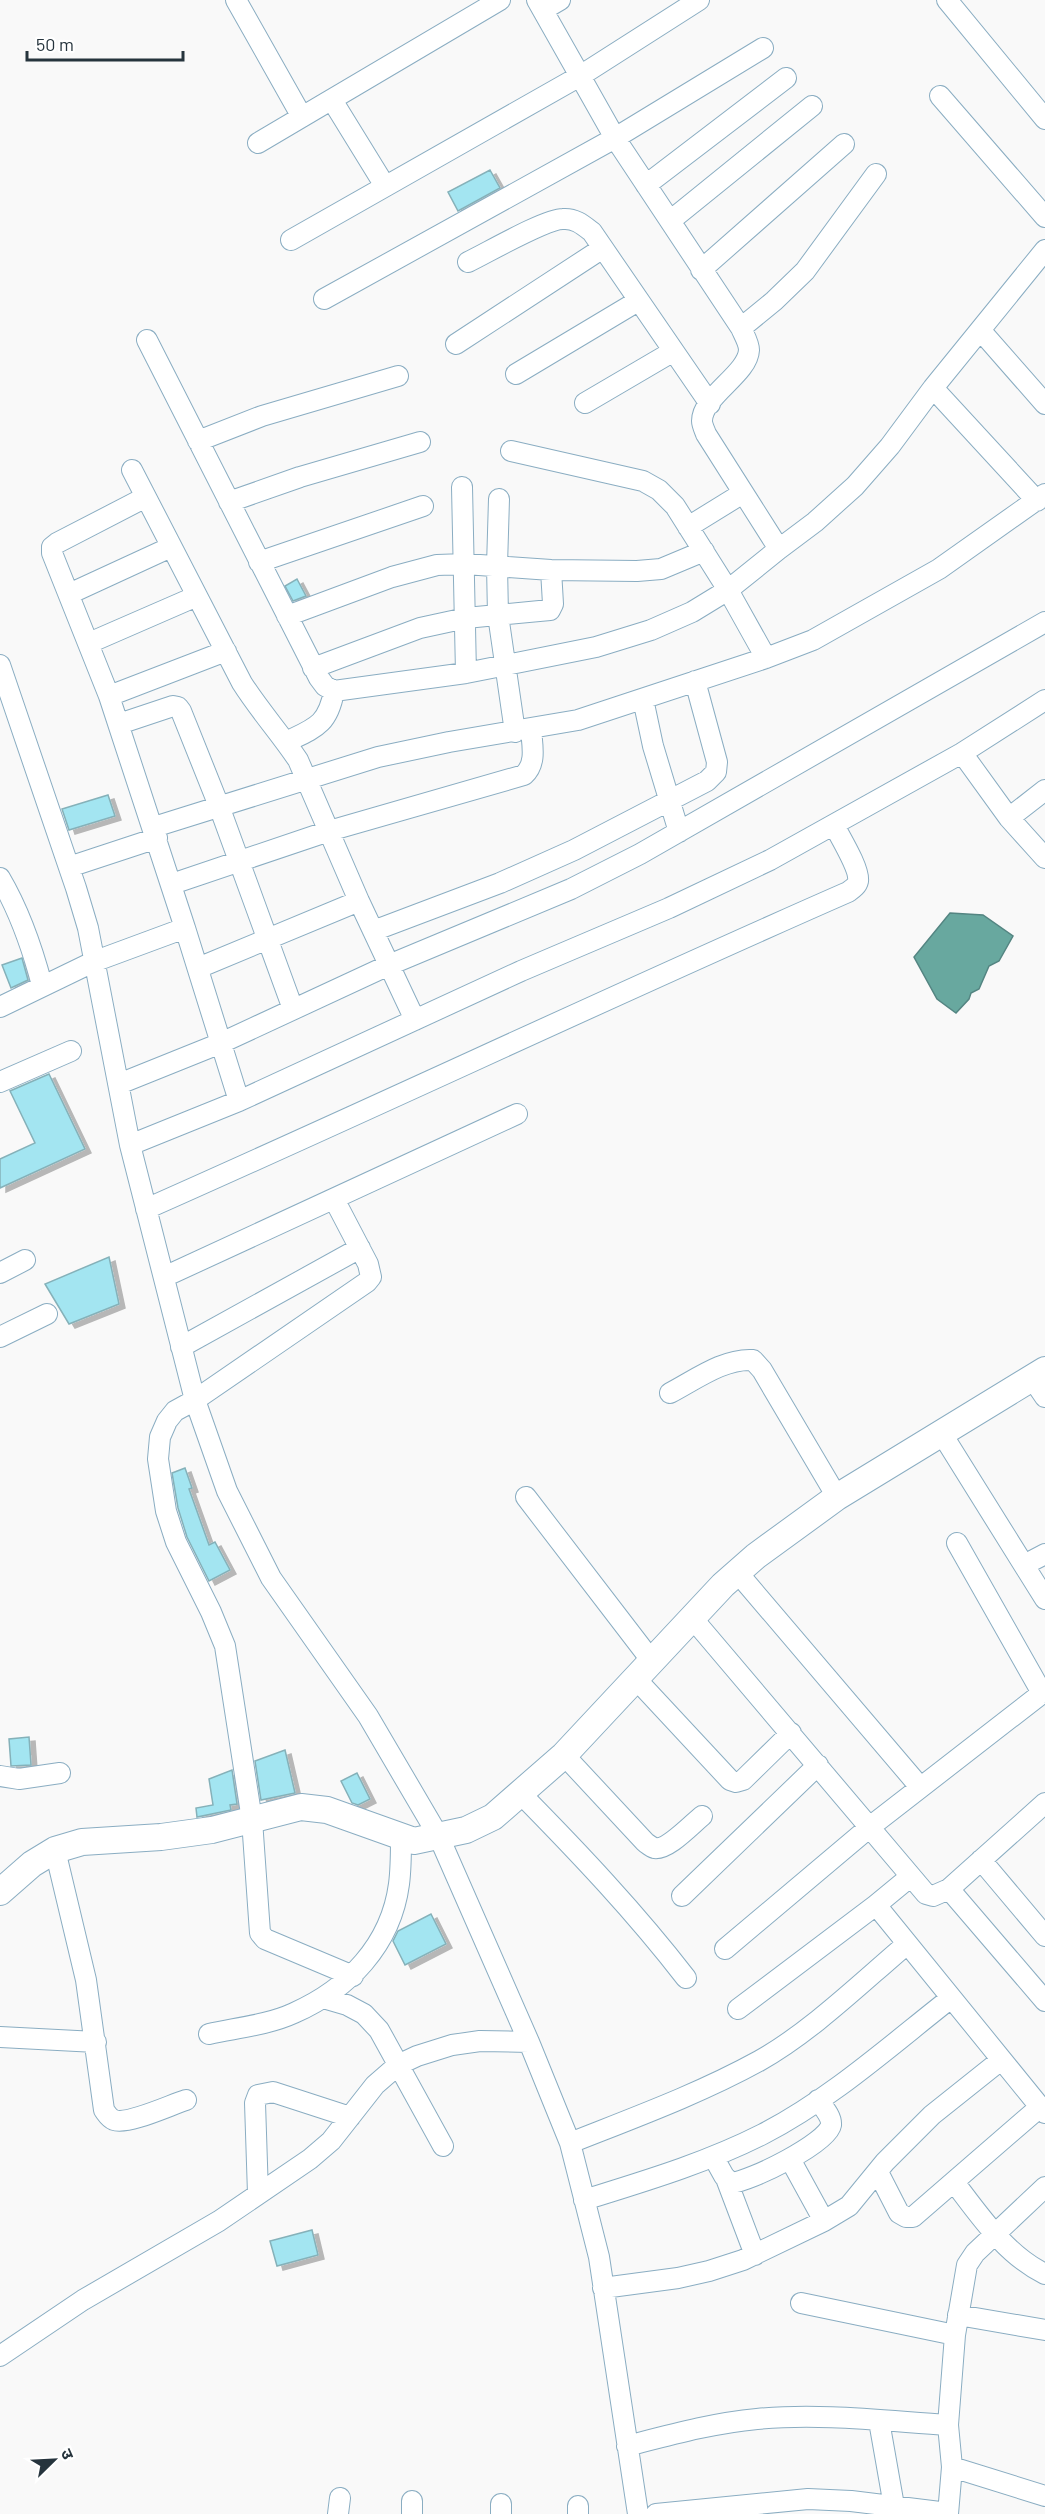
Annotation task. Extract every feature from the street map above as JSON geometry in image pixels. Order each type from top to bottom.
[{"type":"street","points":[[236,0],[302,117]]},
{"type":"street","points":[[258,143],[500,0]]},
{"type":"street","points":[[291,240],[480,134],[580,75],[699,0]]},
{"type":"street","points":[[947,0],[1045,119]]},
{"type":"street","points":[[547,3],[580,75],[615,138],[741,328],[748,343],[749,352],[744,362],[705,410],[702,421],[706,434],[778,549]]},
{"type":"street","points":[[324,299],[615,138],[763,48]]},
{"type":"street","points":[[646,185],[786,78]]},
{"type":"street","points":[[940,96],[1045,217]]},
{"type":"street","points":[[332,100],[385,186]]},
{"type":"street","points":[[670,221],[812,106]]},
{"type":"street","points":[[701,270],[844,144]]},
{"type":"street","points":[[741,328],[805,271],[876,174]]},
{"type":"street","points":[[468,262],[547,223],[562,219],[578,221],[592,232],[672,352],[710,404]]},
{"type":"street","points":[[456,344],[603,248]]},
{"type":"street","points":[[147,340],[314,668],[325,686],[334,691],[504,667],[596,647],[651,630],[692,612],[728,590],[815,522],[855,486],[890,446],[933,388],[1045,250]]},
{"type":"street","points":[[516,374],[638,301]]},
{"type":"street","points":[[981,331],[1045,404]]},
{"type":"street","points":[[585,403],[672,352]]},
{"type":"street","points":[[198,441],[262,416],[398,376]]},
{"type":"street","points":[[69,867],[219,806],[378,757],[449,742],[578,720],[766,658],[813,640],[939,569],[1041,497],[933,388]]},
{"type":"street","points":[[229,502],[300,477],[420,442]]},
{"type":"street","points":[[511,451],[643,482],[659,490],[675,506],[704,551],[766,658]]},
{"type":"street","points":[[132,470],[256,707],[286,742],[306,779],[359,901],[415,1020]]},
{"type":"street","points":[[462,487],[466,673]]},
{"type":"street","points":[[688,527],[744,493]]},
{"type":"street","points":[[146,497],[52,547],[52,553],[109,696],[172,884],[239,1101]]},
{"type":"street","points":[[172,884],[329,831],[524,775],[531,768],[533,762],[504,667],[498,615],[499,499]]},
{"type":"street","points":[[260,562],[423,506]]},
{"type":"street","points":[[69,594],[171,547]]},
{"type":"street","points":[[287,616],[413,570],[465,564],[551,570],[637,571],[661,569],[704,551]]},
{"type":"street","points":[[314,668],[420,628],[466,618],[550,610],[553,604],[551,570]]},
{"type":"street","points":[[89,643],[197,596]]},
{"type":"street","points":[[118,1084],[221,1042],[389,965],[571,889],[679,832],[1045,622]]},
{"type":"street","points":[[109,696],[226,651]]},
{"type":"street","points":[[0,665],[6,699],[69,867],[88,928],[130,1145],[181,1347],[185,1405],[271,1578],[368,1716],[420,1839],[529,2042],[570,2144],[598,2257],[638,2514]]},
{"type":"street","points":[[373,931],[500,883],[574,850],[707,781],[716,772],[717,762],[695,681]]},
{"type":"street","points":[[286,742],[318,726],[326,718],[331,708],[334,691]]},
{"type":"street","points":[[643,699],[653,746],[679,832]]},
{"type":"street","points":[[130,1145],[239,1101],[521,971],[669,908],[770,860],[962,753],[1045,700]]},
{"type":"street","points":[[118,724],[173,706],[178,707],[181,711],[219,806],[293,1009]]},
{"type":"street","points":[[962,753],[1009,818],[1045,858]]},
{"type":"street","points":[[1009,818],[1045,790]]},
{"type":"street","points":[[147,1209],[396,1098],[664,973],[848,892],[855,887],[858,881],[857,872],[834,825]]},
{"type":"street","points":[[0,878],[16,905],[47,983]]},
{"type":"street","points":[[198,968],[359,901]]},
{"type":"street","points":[[0,1007],[93,962],[185,928]]},
{"type":"street","points":[[0,1082],[71,1051]]},
{"type":"street","points":[[164,1277],[517,1114]]},
{"type":"street","points":[[334,1199],[371,1270],[371,1277],[367,1282],[185,1405],[159,1437],[158,1459],[166,1511],[176,1542],[211,1612],[225,1646],[252,1820],[260,1933],[265,1939],[353,1976]]},
{"type":"street","points":[[181,1347],[360,1248]]},
{"type":"street","points":[[0,1274],[25,1260]]},
{"type":"street","points":[[0,1337],[47,1314]]},
{"type":"street","points":[[670,1394],[729,1363],[753,1360],[762,1370],[837,1497]]},
{"type":"street","points":[[0,1892],[32,1864],[55,1850],[82,1842],[161,1837],[212,1830],[301,1807],[327,1809],[420,1839],[466,1830],[493,1817],[564,1755],[643,1669],[737,1572],[756,1556],[837,1497],[942,1434],[1041,1382]]},
{"type":"street","points":[[942,1434],[1045,1599]]},
{"type":"street","points":[[526,1497],[643,1669],[730,1780],[736,1782],[742,1780],[791,1733]]},
{"type":"street","points":[[724,1949],[871,1826],[1043,1692],[957,1543]]},
{"type":"street","points":[[1024,1565],[1045,1554]]},
{"type":"street","points":[[737,1572],[920,1787]]},
{"type":"street","points":[[693,1619],[871,1826],[926,1894],[933,1896],[949,1889],[1045,1803]]},
{"type":"street","points":[[564,1755],[653,1848],[663,1847],[674,1840],[702,1816]]},
{"type":"street","points":[[682,1896],[818,1765]]},
{"type":"street","points":[[0,1776],[19,1779],[60,1773]]},
{"type":"street","points":[[521,1794],[609,1884],[646,1926],[686,1978]]},
{"type":"street","points":[[209,2034],[292,2014],[323,1998],[353,1976],[377,1948],[391,1918],[399,1884],[420,1839]]},
{"type":"street","points":[[55,1850],[74,1924],[96,2042],[104,2110],[115,2120],[127,2120],[186,2100]]},
{"type":"street","points":[[981,1860],[1045,1936]]},
{"type":"street","points":[[738,2009],[910,1877]]},
{"type":"street","points":[[949,1889],[1045,2001]]},
{"type":"street","points":[[876,1905],[1042,2110],[913,2217],[906,2217],[899,2213],[878,2172]]},
{"type":"street","points":[[570,2144],[688,2095],[761,2060],[803,2030],[907,1944]]},
{"type":"street","points":[[323,1998],[347,2005],[364,2014],[379,2030],[443,2146]]},
{"type":"street","points":[[584,2200],[714,2158],[765,2133],[818,2100],[881,2054],[951,1998]]},
{"type":"street","points":[[0,2037],[96,2042]]},
{"type":"street","points":[[0,2356],[83,2300],[219,2222],[310,2159],[331,2141],[375,2085],[398,2065],[417,2056],[452,2045],[480,2041],[529,2042]]},
{"type":"street","points":[[603,2288],[698,2274],[743,2260],[824,2221],[849,2206],[905,2140],[932,2115],[1002,2060]]},
{"type":"street","points":[[258,2194],[255,2103],[258,2096],[273,2092],[350,2117]]},
{"type":"street","points":[[727,2181],[731,2183],[743,2180],[790,2159],[828,2130],[831,2124],[829,2117],[818,2100]]},
{"type":"street","points":[[714,2158],[727,2181],[755,2254]]},
{"type":"street","points":[[790,2159],[824,2221]]},
{"type":"street","points":[[954,2182],[994,2234],[1018,2256],[1045,2274]]},
{"type":"street","points":[[656,2514],[808,2499],[894,2506],[948,2514],[952,2467],[948,2425],[957,2325],[967,2265],[975,2253],[994,2234],[1045,2187]]},
{"type":"street","points":[[801,2303],[957,2325],[1045,2330]]},
{"type":"street","points":[[627,2446],[697,2428],[756,2419],[809,2416],[948,2425]]},
{"type":"street","points":[[879,2421],[894,2506]]},
{"type":"street","points":[[952,2467],[1045,2496]]},
{"type":"shaded area","points":[[950,913],[983,915],[1013,936],[999,961],[989,966],[979,989],[971,993],[969,999],[956,1013],[937,999],[914,957]]},
{"type":"building","points":[[490,170],[500,188],[458,211],[448,192]]},
{"type":"building","points":[[297,579],[306,596],[293,601],[285,586]]},
{"type":"building","points":[[108,795],[115,816],[69,830],[62,809]]},
{"type":"building","points":[[22,958],[28,980],[11,988],[2,965]]},
{"type":"building","points":[[49,1074],[85,1149],[0,1188],[0,1159],[35,1143],[10,1091]]},
{"type":"building","points":[[109,1257],[119,1304],[69,1324],[45,1284]]},
{"type":"building","points":[[185,1468],[192,1488],[189,1489],[209,1545],[215,1542],[230,1570],[209,1581],[187,1537],[178,1508],[172,1473]]},
{"type":"building","points":[[29,1737],[31,1765],[11,1766],[9,1739]]},
{"type":"building","points":[[285,1750],[295,1793],[261,1800],[255,1761]]},
{"type":"building","points":[[232,1770],[237,1804],[230,1805],[231,1810],[197,1817],[196,1808],[213,1805],[209,1779]]},
{"type":"building","points":[[357,1773],[370,1799],[358,1805],[352,1803],[341,1781]]},
{"type":"building","points":[[431,1914],[446,1944],[405,1965],[393,1941],[398,1931]]},
{"type":"building","points":[[312,2230],[318,2255],[277,2266],[270,2241]]}]
